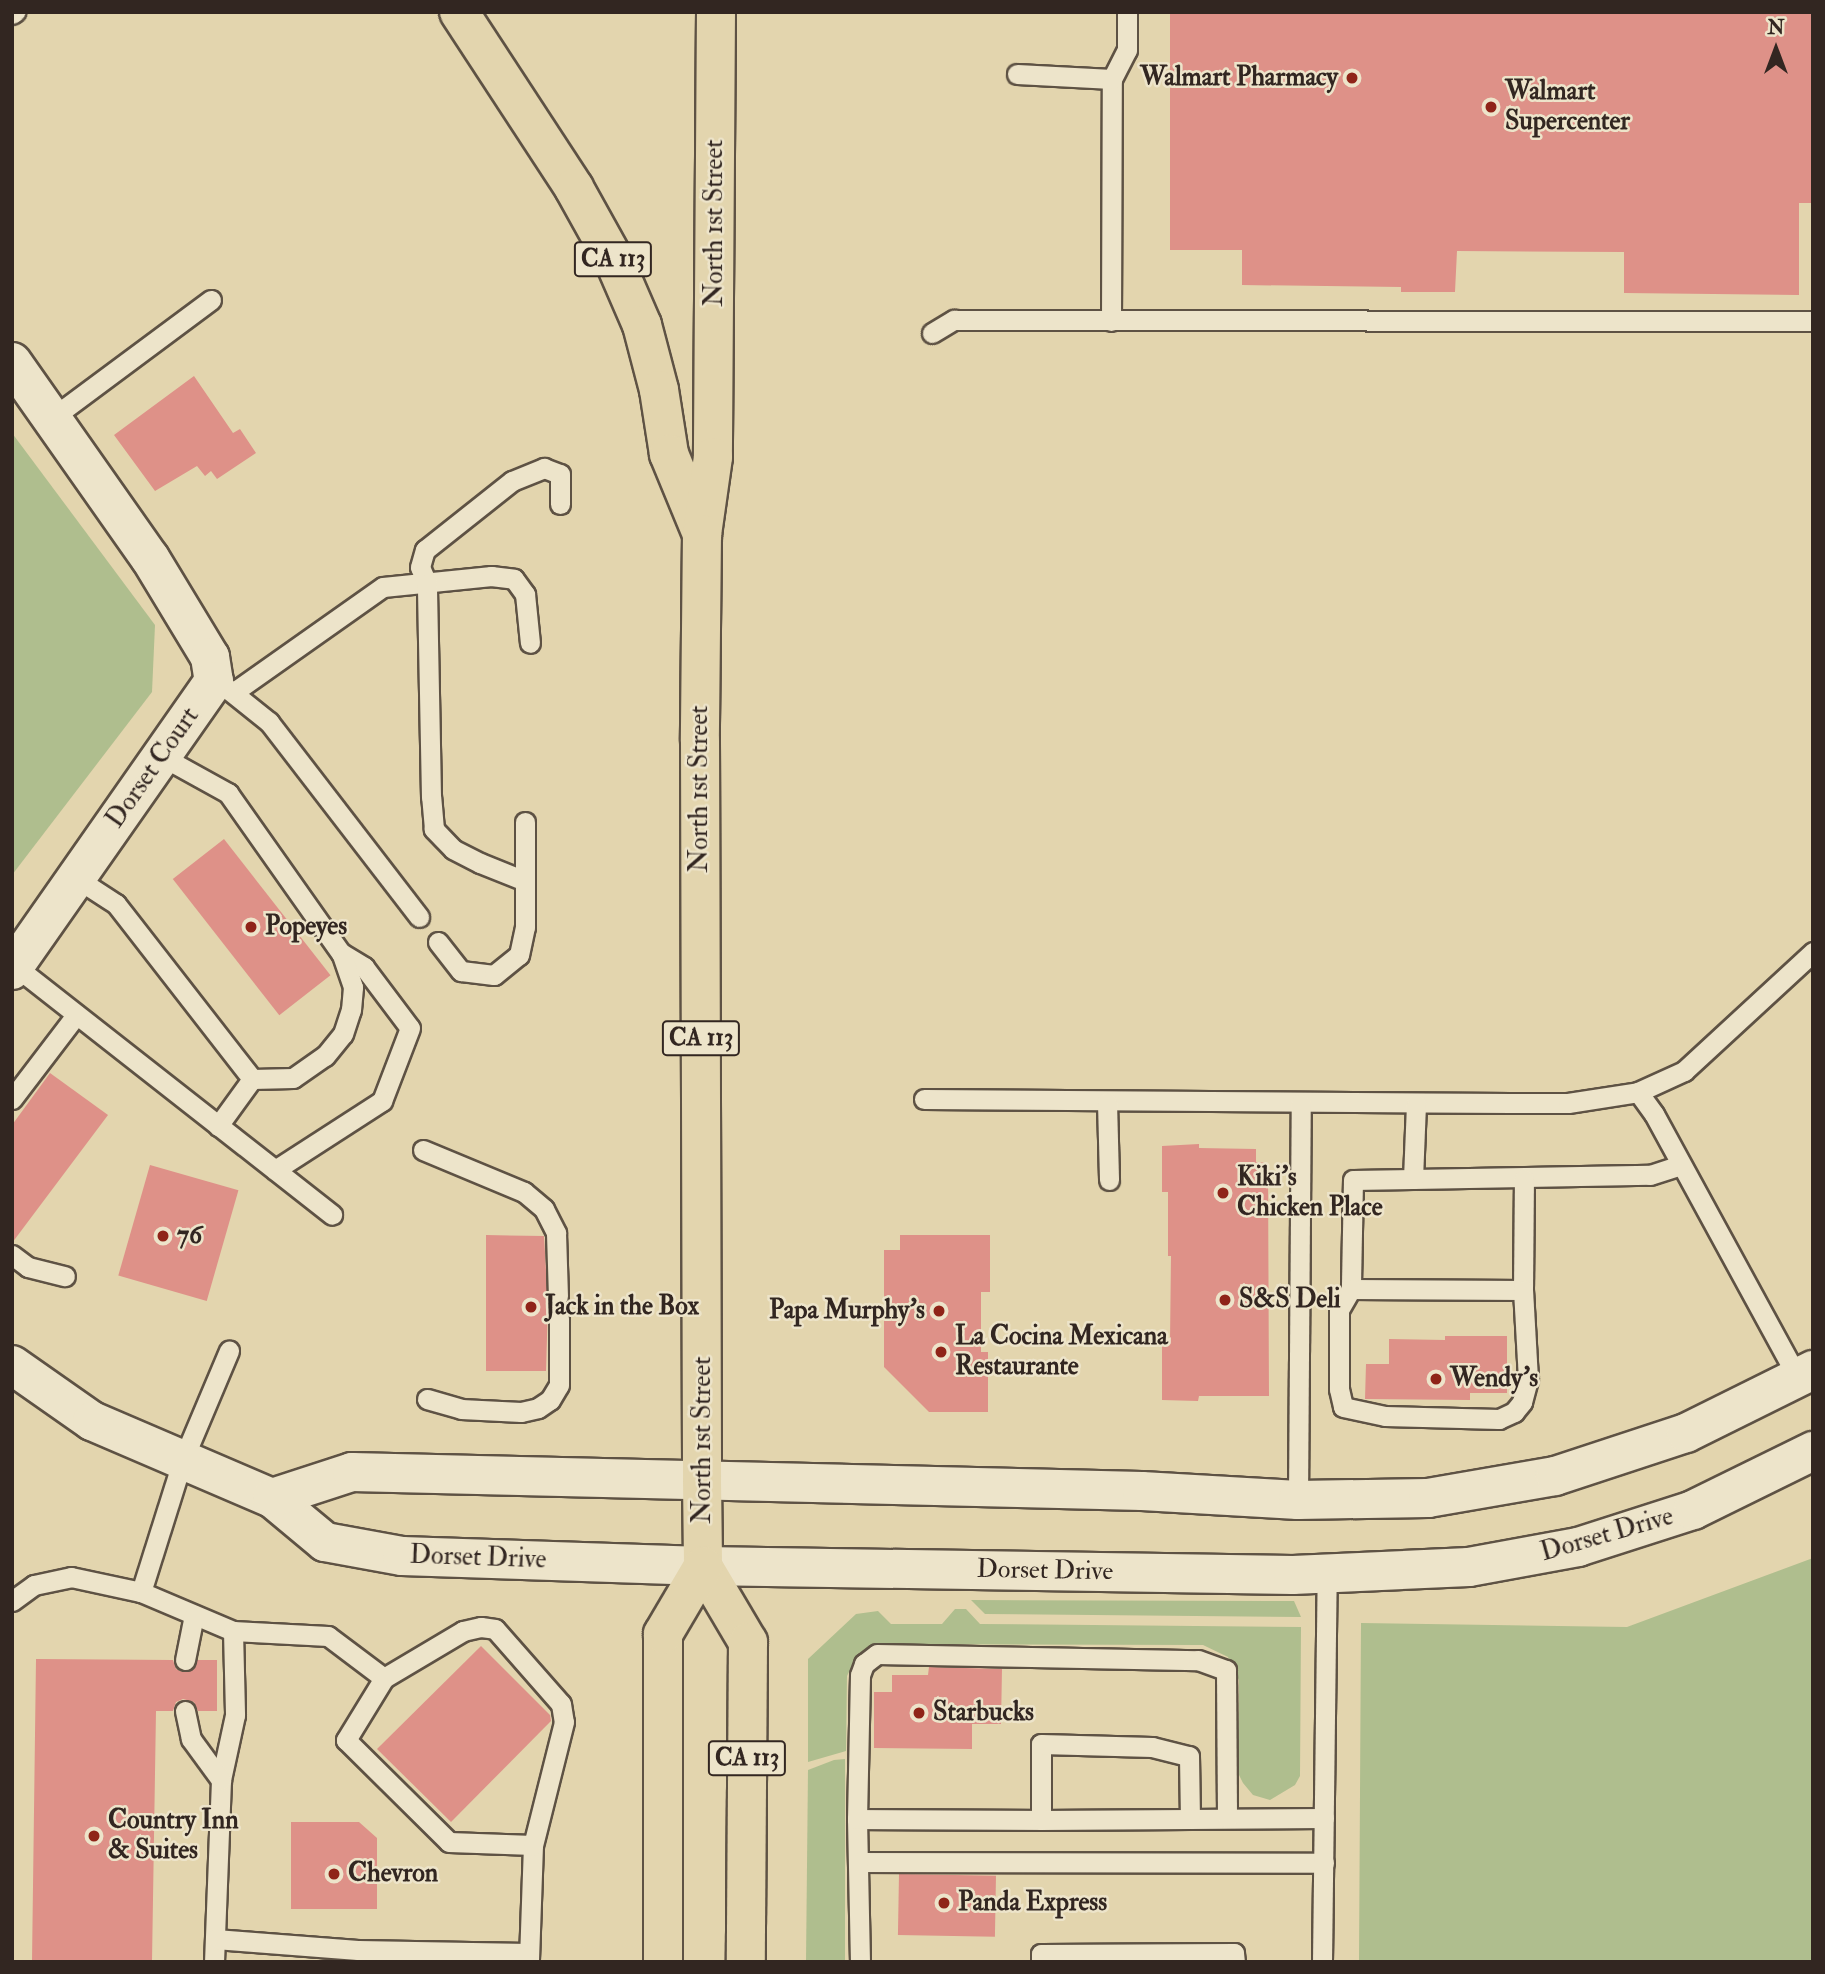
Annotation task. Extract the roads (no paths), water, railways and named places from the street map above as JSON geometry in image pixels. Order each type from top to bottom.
[{"type":"main road","name":"CA 113","points":[[459,12],[574,188],[613,258],[642,325],[659,390],[669,454],[702,534]]},
{"type":"main road","name":"North 1st Street","points":[[716,12],[713,457],[702,534],[700,836],[703,1566],[748,1642],[746,1962]]},
{"type":"main road","points":[[663,1962],[663,1634],[703,1566]]},
{"type":"street","name":"Dorset Court","points":[[12,362],[150,558],[210,657],[224,686],[162,756],[14,968]]},
{"type":"street","name":"Dorset Drive","points":[[12,1365],[92,1421],[182,1462],[272,1498],[325,1542],[402,1556],[703,1566],[1327,1574],[1469,1567],[1578,1547],[1693,1510],[1813,1451]]},
{"type":"street","points":[[272,1498],[352,1472],[1142,1491],[1298,1500],[1428,1498],[1555,1476],[1686,1433],[1805,1374]]},
{"type":"lane","points":[[1111,321],[1112,79],[1127,50],[1127,12]]},
{"type":"lane","points":[[1017,74],[1112,79]]},
{"type":"lane","points":[[52,418],[211,300]]},
{"type":"lane","points":[[932,333],[954,320],[1813,321]]},
{"type":"lane","points":[[526,881],[453,849],[434,829],[426,583],[420,567],[425,550],[512,481],[544,468],[560,474],[560,504]]},
{"type":"lane","points":[[419,917],[270,722],[224,686],[383,587],[491,576],[514,579],[524,594],[530,643]]},
{"type":"lane","points":[[162,756],[228,793],[341,953],[352,987],[351,1010],[344,1034],[325,1056],[293,1078],[252,1079]]},
{"type":"lane","points":[[438,942],[461,971],[494,975],[519,955],[526,927],[526,822]]},
{"type":"lane","points":[[76,878],[116,904],[252,1079]]},
{"type":"lane","points":[[924,1099],[1301,1104],[1568,1103],[1638,1093],[1684,1071],[1813,952]]},
{"type":"lane","points":[[275,1170],[382,1101],[410,1028],[364,967],[341,953]]},
{"type":"lane","points":[[14,968],[332,1215]]},
{"type":"lane","points":[[12,1099],[76,1015]]},
{"type":"lane","points":[[218,1126],[252,1079]]},
{"type":"lane","points":[[1638,1093],[1654,1114],[1680,1165],[1805,1374]]},
{"type":"lane","points":[[1107,1102],[1109,1180]]},
{"type":"lane","points":[[1298,1500],[1301,1104]]},
{"type":"lane","points":[[1413,1179],[1416,1104]]},
{"type":"lane","points":[[423,1150],[524,1192],[544,1209],[556,1233],[558,1296]]},
{"type":"lane","points":[[1524,1178],[1523,1290],[1528,1379],[1522,1402],[1514,1412],[1499,1419],[1385,1416],[1343,1407],[1339,1389],[1339,1310],[1351,1289],[1353,1180],[1650,1175],[1680,1165]]},
{"type":"lane","points":[[12,1255],[29,1267],[65,1276]]},
{"type":"lane","points":[[1351,1289],[1523,1290]]},
{"type":"lane","points":[[427,1399],[461,1409],[521,1412],[538,1408],[550,1400],[559,1385],[559,1318]]},
{"type":"lane","points":[[141,1592],[182,1462],[229,1350]]},
{"type":"lane","points":[[1322,1962],[1327,1574]]},
{"type":"lane","points":[[12,1601],[34,1585],[71,1577],[141,1592],[233,1631],[328,1636],[384,1678]]},
{"type":"lane","points":[[186,1660],[194,1615]]},
{"type":"lane","points":[[215,1939],[299,1954],[358,1950],[528,1958],[533,1845],[564,1722],[561,1704],[495,1629],[481,1626],[463,1630],[384,1678],[346,1740],[449,1842],[533,1845]]},
{"type":"lane","points":[[214,1962],[221,1780],[234,1715],[233,1631]]},
{"type":"lane","points":[[860,1962],[857,1819],[860,1675],[864,1664],[877,1654],[1198,1660],[1226,1670],[1227,1818]]},
{"type":"lane","points":[[186,1711],[191,1738],[221,1780]]},
{"type":"lane","points":[[1041,1820],[1041,1744],[1152,1747],[1189,1756],[1190,1819]]},
{"type":"lane","points":[[857,1819],[1324,1818]]},
{"type":"lane","points":[[859,1862],[1324,1863]]},
{"type":"lane","points":[[1041,1962],[1041,1954],[1193,1953],[1234,1953],[1235,1962]]},
{"type":"place","name":"Walmart Pharmacy","points":[[1352,78]]},
{"type":"place","name":"Walmart Supercenter","points":[[1491,107]]},
{"type":"place","name":"Popeyes","points":[[251,927]]},
{"type":"place","name":"Kiki's Chicken Place","points":[[1223,1193]]},
{"type":"place","name":"76","points":[[163,1236]]},
{"type":"place","name":"S&S Deli","points":[[1225,1300]]},
{"type":"place","name":"Jack in the Box","points":[[531,1307]]},
{"type":"place","name":"Papa Murphy's","points":[[939,1311]]},
{"type":"place","name":"La Cocina Mexicana Restaurante","points":[[941,1352]]},
{"type":"place","name":"Wendy's","points":[[1436,1379]]},
{"type":"place","name":"Starbucks","points":[[919,1713]]},
{"type":"place","name":"Country Inn & Suites","points":[[94,1836]]},
{"type":"place","name":"Chevron","points":[[334,1874]]},
{"type":"place","name":"Panda Express","points":[[944,1903]]}]
